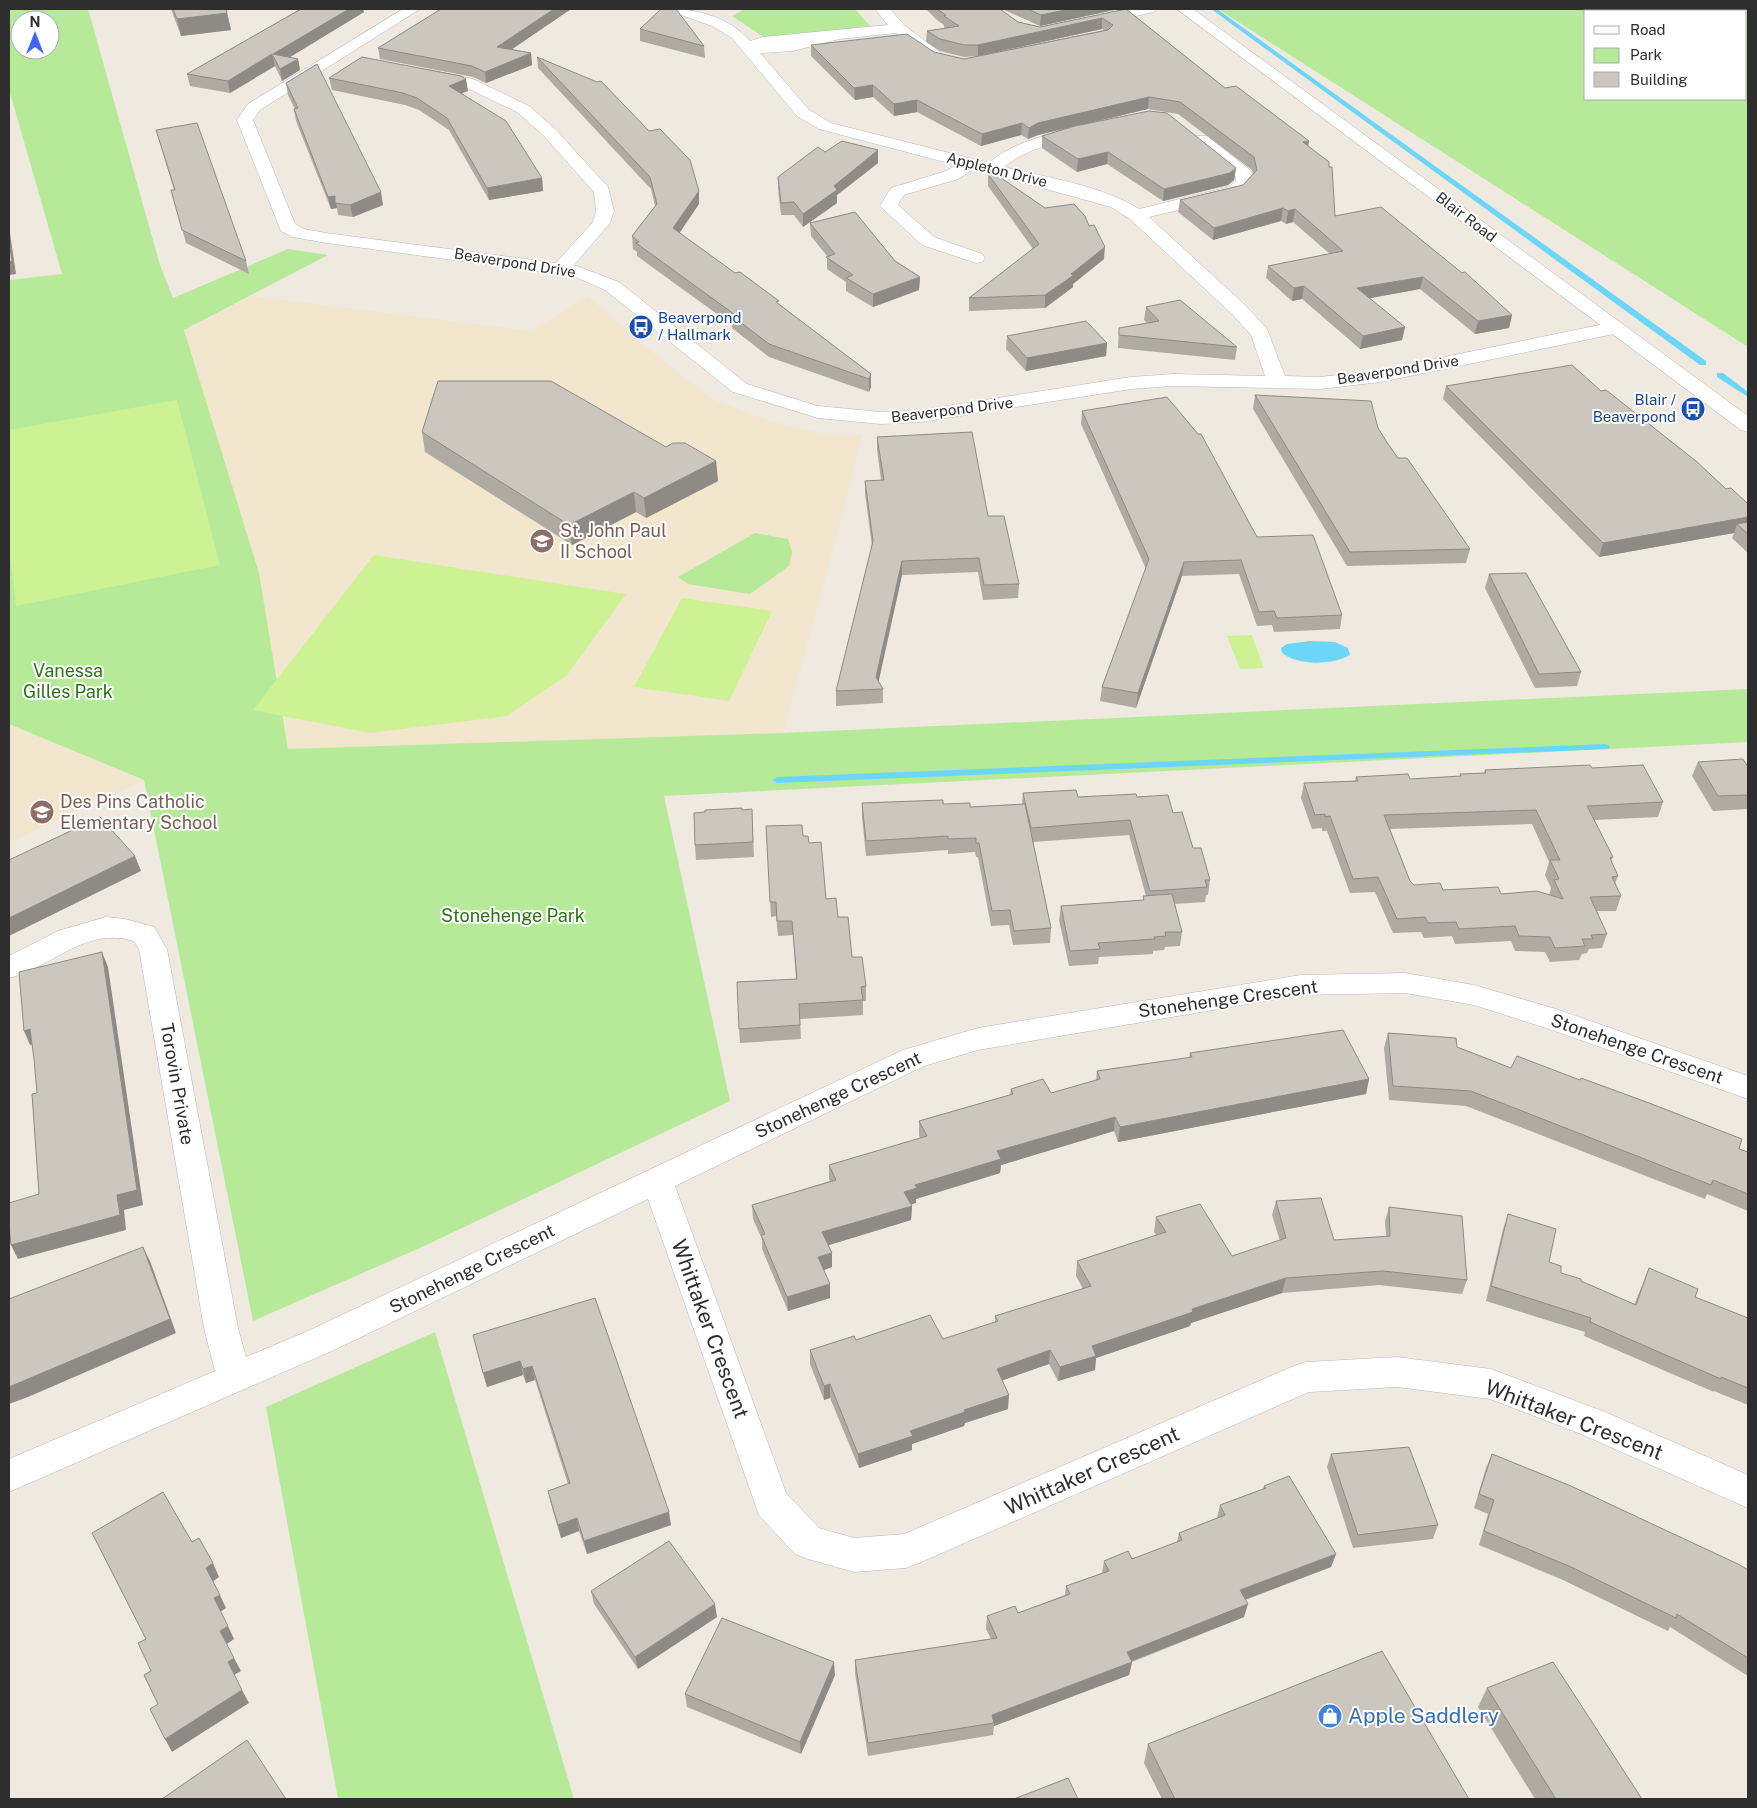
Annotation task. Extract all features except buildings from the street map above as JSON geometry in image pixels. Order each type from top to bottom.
[{"type":"street","name":"Beaverpond Drive","points":[[413,9],[254,107],[245,120],[287,227],[299,234],[577,271],[612,286],[740,388],[794,406],[840,416],[881,418],[920,416],[1139,383],[1173,380],[1320,382],[1381,376],[1614,328]]},
{"type":"street","name":"Appleton Drive","points":[[678,9],[718,23],[737,35],[803,113],[825,126],[992,168],[1117,203],[1136,215],[1239,310],[1260,333],[1277,381]]},
{"type":"street","points":[[882,9],[899,28],[931,53],[950,63]]},
{"type":"street","points":[[1077,25],[1149,9]]},
{"type":"street","name":"Blair Road","points":[[1184,9],[1748,426]]},
{"type":"street","points":[[748,48],[774,49],[815,43],[837,35],[899,28]]},
{"type":"street","points":[[337,57],[362,62]]},
{"type":"street","points":[[410,71],[467,82],[523,109],[548,132],[602,191],[605,211],[601,223],[561,268]]},
{"type":"street","points":[[992,168],[1005,157],[1025,147],[1094,129]]},
{"type":"street","points":[[1136,215],[1235,191],[1245,183],[1245,175],[1187,130]]},
{"type":"street","points":[[971,163],[952,175],[897,192],[889,206],[928,241],[976,258]]},
{"type":"street","name":"Torovin Private","points":[[9,968],[86,931],[107,927],[126,928],[144,934],[153,949],[221,1328],[234,1378]]},
{"type":"street","name":"Stonehenge Crescent","points":[[9,1476],[404,1302],[914,1058],[978,1039],[1301,985],[1405,983],[1474,995],[1556,1020],[1748,1088]]},
{"type":"street","name":"Whittaker Crescent","points":[[657,1180],[772,1503],[808,1542],[817,1545],[854,1555],[906,1552],[1306,1377],[1397,1372],[1491,1384],[1593,1422],[1748,1492]]},
{"type":"shaded area","name":"St. John Paul II School","points":[[251,296],[533,331],[588,296],[636,339],[712,399],[770,421],[825,434],[862,435],[844,509],[783,733],[288,749],[259,573],[184,330]]},
{"type":"shaded area","name":"Des Pins Catholic Elementary School","points":[[9,724],[144,780],[9,843]]},
{"type":"green space","points":[[9,9],[88,9],[160,265],[173,298],[288,249],[328,255],[184,330],[259,573],[288,749],[783,733],[1748,689],[1748,742],[664,796],[730,1101],[422,1247],[253,1321],[144,780],[9,724],[9,280],[62,274],[10,93]]},
{"type":"green space","points":[[745,9],[855,9],[870,26],[765,38],[732,16]]},
{"type":"green space","points":[[1218,9],[1748,9],[1748,347]]},
{"type":"green space","points":[[177,400],[220,565],[16,606],[9,548],[9,430]]},
{"type":"green space","points":[[755,533],[788,539],[792,552],[789,566],[750,594],[688,584],[678,577]]},
{"type":"green space","points":[[374,555],[626,594],[567,675],[507,716],[370,733],[253,710]]},
{"type":"green space","points":[[682,598],[772,611],[729,701],[634,687]]},
{"type":"green space","points":[[1252,635],[1264,668],[1240,669],[1227,636]]},
{"type":"green space","points":[[435,1332],[574,1799],[338,1799],[266,1407]]},
{"type":"water","points":[[1310,641],[1335,642],[1348,648],[1350,655],[1334,661],[1316,663],[1297,660],[1282,653],[1281,648],[1287,644]]},
{"type":"waterway","points":[[1214,9],[1703,363]]},
{"type":"waterway","points":[[1720,375],[1748,395]]},
{"type":"waterway","points":[[777,780],[1605,747]]},
{"type":"place","name":"Beaverpond / Hallmark","points":[[641,327]]},
{"type":"place","name":"Blair / Beaverpond","points":[[1693,409]]},
{"type":"place","name":"St. John Paul II School","points":[[542,541]]},
{"type":"place","name":"Des Pins Catholic Elementary School","points":[[42,812]]},
{"type":"place","name":"Apple Saddlery","points":[[1330,1716]]},
{"type":"park label","name":"Vanessa Gilles Park","points":[[68,681]]},
{"type":"park label","name":"Stonehenge Park","points":[[513,916]]}]
